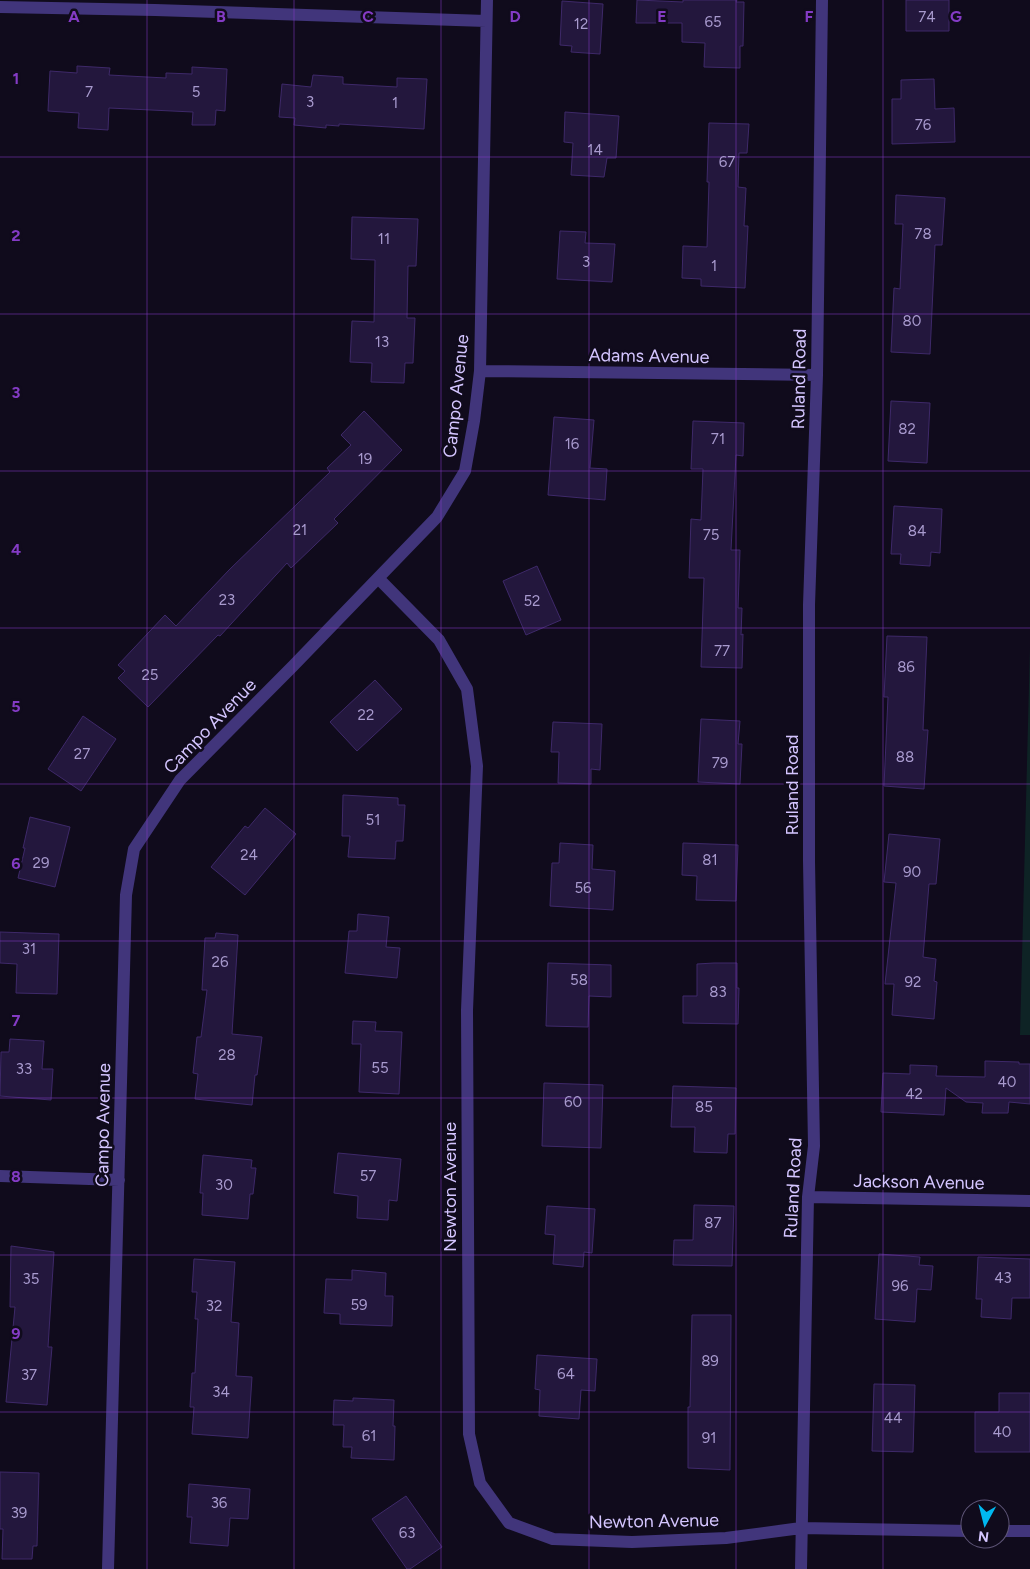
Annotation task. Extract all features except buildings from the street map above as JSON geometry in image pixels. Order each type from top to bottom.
[{"type":"street","name":"Campo Avenue","points":[[108,1569],[126,895],[134,849],[180,780],[437,517],[465,471],[480,371],[487,0]]},
{"type":"street","name":"Ruland Road","points":[[801,1569],[808,1198],[814,1146],[809,861],[809,605],[817,375],[822,0]]},
{"type":"street","points":[[0,7],[155,5],[486,21]]},
{"type":"street","name":"Adams Avenue","points":[[480,371],[817,375]]},
{"type":"street","name":"Newton Avenue","points":[[378,578],[439,640],[467,689],[477,766],[467,1030],[469,1434],[480,1483],[509,1522],[553,1539],[632,1542],[726,1538],[801,1528],[960,1531]]},
{"type":"street","points":[[0,1176],[119,1180]]},
{"type":"street","name":"Jackson Avenue","points":[[808,1198],[1030,1201]]},
{"type":"street","points":[[1010,1531],[1030,1532]]},
{"type":"green space","points":[[1030,646],[1030,1035],[1020,1035]]}]
